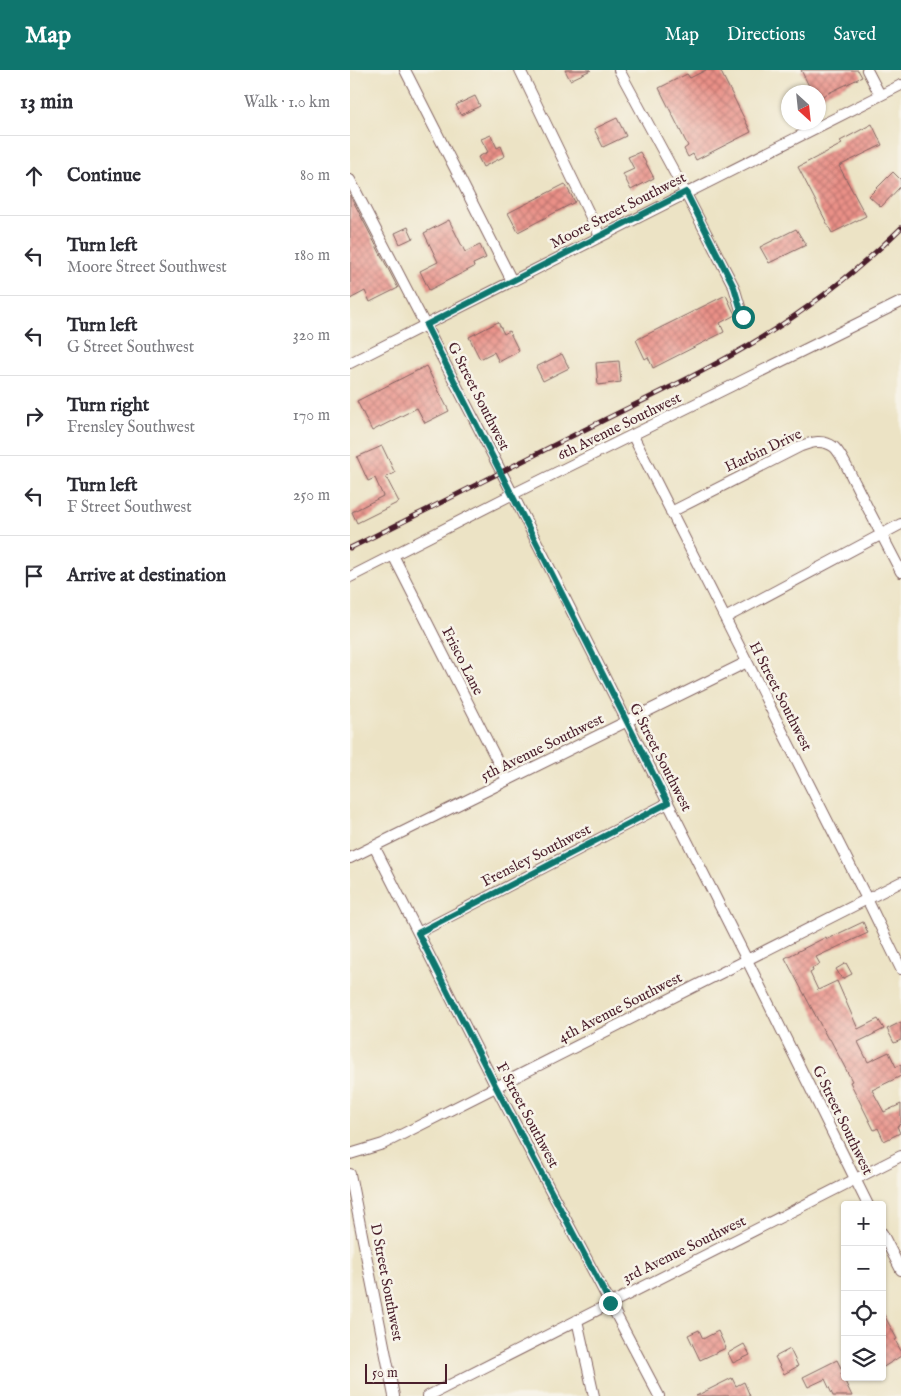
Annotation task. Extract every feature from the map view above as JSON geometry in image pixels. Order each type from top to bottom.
[{"type":"street","points":[[405,70],[512,281]]},
{"type":"street","points":[[520,70],[600,236]]},
{"type":"street","points":[[619,70],[686,192],[734,287],[743,317]]},
{"type":"street","points":[[867,70],[880,95]]},
{"type":"street","name":"Moore Street Southwest","points":[[350,363],[901,85]]},
{"type":"street","name":"G Street Southwest","points":[[350,180],[426,325],[668,803],[866,1201]]},
{"type":"street","name":"6th Avenue Southwest","points":[[350,577],[901,302]]},
{"type":"street","name":"H Street Southwest","points":[[633,436],[901,970]]},
{"type":"street","name":"Harbin Drive","points":[[671,512],[810,442],[828,444],[835,448],[901,572]]},
{"type":"street","points":[[725,618],[901,524]]},
{"type":"street","name":"Frisco Lane","points":[[393,556],[507,780]]},
{"type":"street","name":"5th Avenue Southwest","points":[[350,858],[747,662]]},
{"type":"street","name":"Frensley Southwest","points":[[418,933],[668,803]]},
{"type":"street","name":"F Street Southwest","points":[[374,846],[496,1087],[659,1396]]},
{"type":"street","name":"4th Avenue Southwest","points":[[350,1154],[383,1144],[901,882]]},
{"type":"street","name":"3rd Avenue Southwest","points":[[428,1396],[901,1156]]},
{"type":"street","name":"D Street Southwest","points":[[350,1174],[394,1396]]},
{"type":"street","points":[[886,1241],[901,1270]]},
{"type":"street","points":[[577,1320],[594,1396]]},
{"type":"building","points":[[565,70],[591,70],[570,80]]},
{"type":"building","points":[[706,70],[720,70],[751,132],[696,160],[693,154],[688,157],[684,149],[688,146],[659,88],[687,74],[690,78]]},
{"type":"building","points":[[801,70],[858,70],[862,77],[826,94],[826,85],[808,85]]},
{"type":"building","points":[[475,96],[480,106],[461,115],[456,105]]},
{"type":"building","points":[[617,118],[626,136],[603,147],[594,129]]},
{"type":"building","points":[[872,124],[882,145],[839,166],[866,216],[832,233],[798,167],[842,144],[840,141]]},
{"type":"building","points":[[491,135],[497,148],[501,146],[505,156],[483,167],[478,157],[488,152],[481,139]]},
{"type":"building","points":[[640,152],[654,178],[631,190],[623,174],[634,169],[628,157]]},
{"type":"building","points":[[893,172],[901,180],[901,186],[881,207],[869,196]]},
{"type":"building","points":[[565,184],[575,202],[518,232],[508,213]]},
{"type":"building","points":[[350,195],[398,288],[370,302],[365,291],[350,299]]},
{"type":"building","points":[[449,220],[465,252],[480,245],[486,258],[473,264],[474,267],[429,290],[420,271],[438,262],[424,233]]},
{"type":"building","points":[[408,227],[413,238],[400,244],[395,233]]},
{"type":"building","points":[[796,229],[806,245],[769,263],[760,247]]},
{"type":"building","points":[[726,295],[735,315],[720,323],[724,332],[653,368],[648,357],[645,359],[636,340]]},
{"type":"building","points":[[498,322],[504,334],[509,331],[519,351],[499,362],[494,352],[480,359],[469,337]]},
{"type":"building","points":[[562,354],[569,368],[543,381],[536,367]]},
{"type":"building","points":[[619,361],[621,382],[598,385],[596,363]]},
{"type":"building","points":[[426,366],[449,411],[425,423],[417,408],[372,431],[357,401]]},
{"type":"building","points":[[382,446],[395,473],[386,477],[399,502],[357,523],[352,512],[383,496],[375,478],[368,481],[357,457]]},
{"type":"building","points":[[863,922],[868,933],[816,957],[820,964],[812,968],[813,971],[810,973],[818,990],[837,981],[858,1029],[878,1019],[884,1029],[858,1042],[868,1062],[889,1052],[896,1067],[901,1064],[901,1076],[872,1090],[884,1112],[901,1104],[901,1124],[897,1126],[900,1133],[884,1141],[878,1128],[874,1130],[850,1082],[852,1081],[785,958],[826,937],[827,939]]},
{"type":"building","points":[[846,963],[852,974],[842,979],[836,969]]},
{"type":"building","points":[[901,1022],[901,1040],[894,1043],[887,1029]]},
{"type":"building","points":[[886,1318],[897,1339],[895,1340],[901,1351],[901,1356],[886,1365]]},
{"type":"building","points":[[699,1330],[703,1339],[718,1331],[726,1348],[700,1360],[688,1335]]},
{"type":"building","points":[[744,1344],[750,1355],[733,1363],[728,1353]]},
{"type":"building","points":[[790,1349],[798,1366],[784,1374],[775,1357]]},
{"type":"building","points":[[837,1360],[841,1368],[841,1381],[845,1381],[852,1396],[833,1396],[825,1379],[808,1387],[803,1377]]},
{"type":"building","points":[[732,1378],[736,1386],[744,1382],[750,1396],[696,1396]]},
{"type":"railway","points":[[350,548],[720,362],[780,326],[817,300],[869,258],[901,228]]},
{"type":"route","points":[[610,1303],[496,1087],[418,933],[668,803],[426,325],[686,192],[734,287],[743,317]]}]
